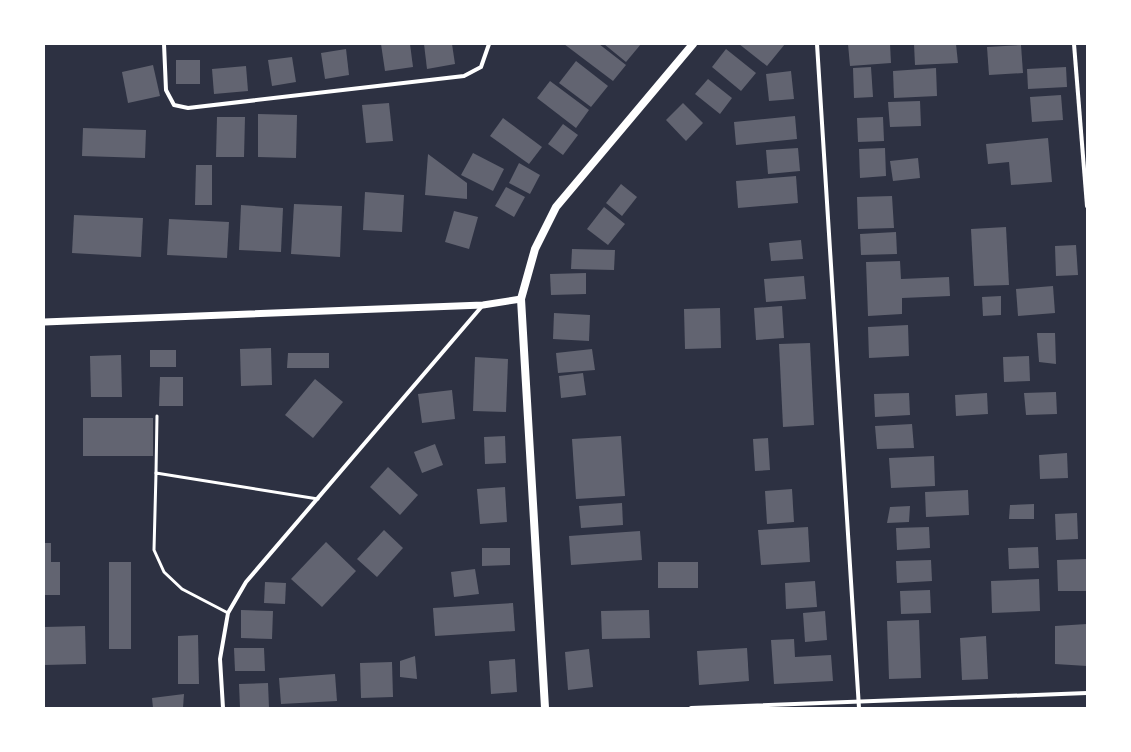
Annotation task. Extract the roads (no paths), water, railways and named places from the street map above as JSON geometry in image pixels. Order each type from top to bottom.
[{"type":"main road","points":[[545,708],[521,299],[535,250],[556,207],[693,44]]},
{"type":"street","points":[[164,44],[166,90],[174,105],[188,108],[464,76],[481,67],[489,44]]},
{"type":"street","points":[[817,44],[859,708]]},
{"type":"street","points":[[1074,44],[1087,206]]},
{"type":"street","points":[[44,322],[484,305],[521,299]]},
{"type":"street","points":[[223,708],[220,659],[228,613],[246,582],[484,305]]},
{"type":"street","points":[[691,708],[1087,693]]},
{"type":"lane","points":[[157,416],[154,550],[164,572],[182,589],[228,613]]},
{"type":"lane","points":[[156,473],[318,499]]}]
